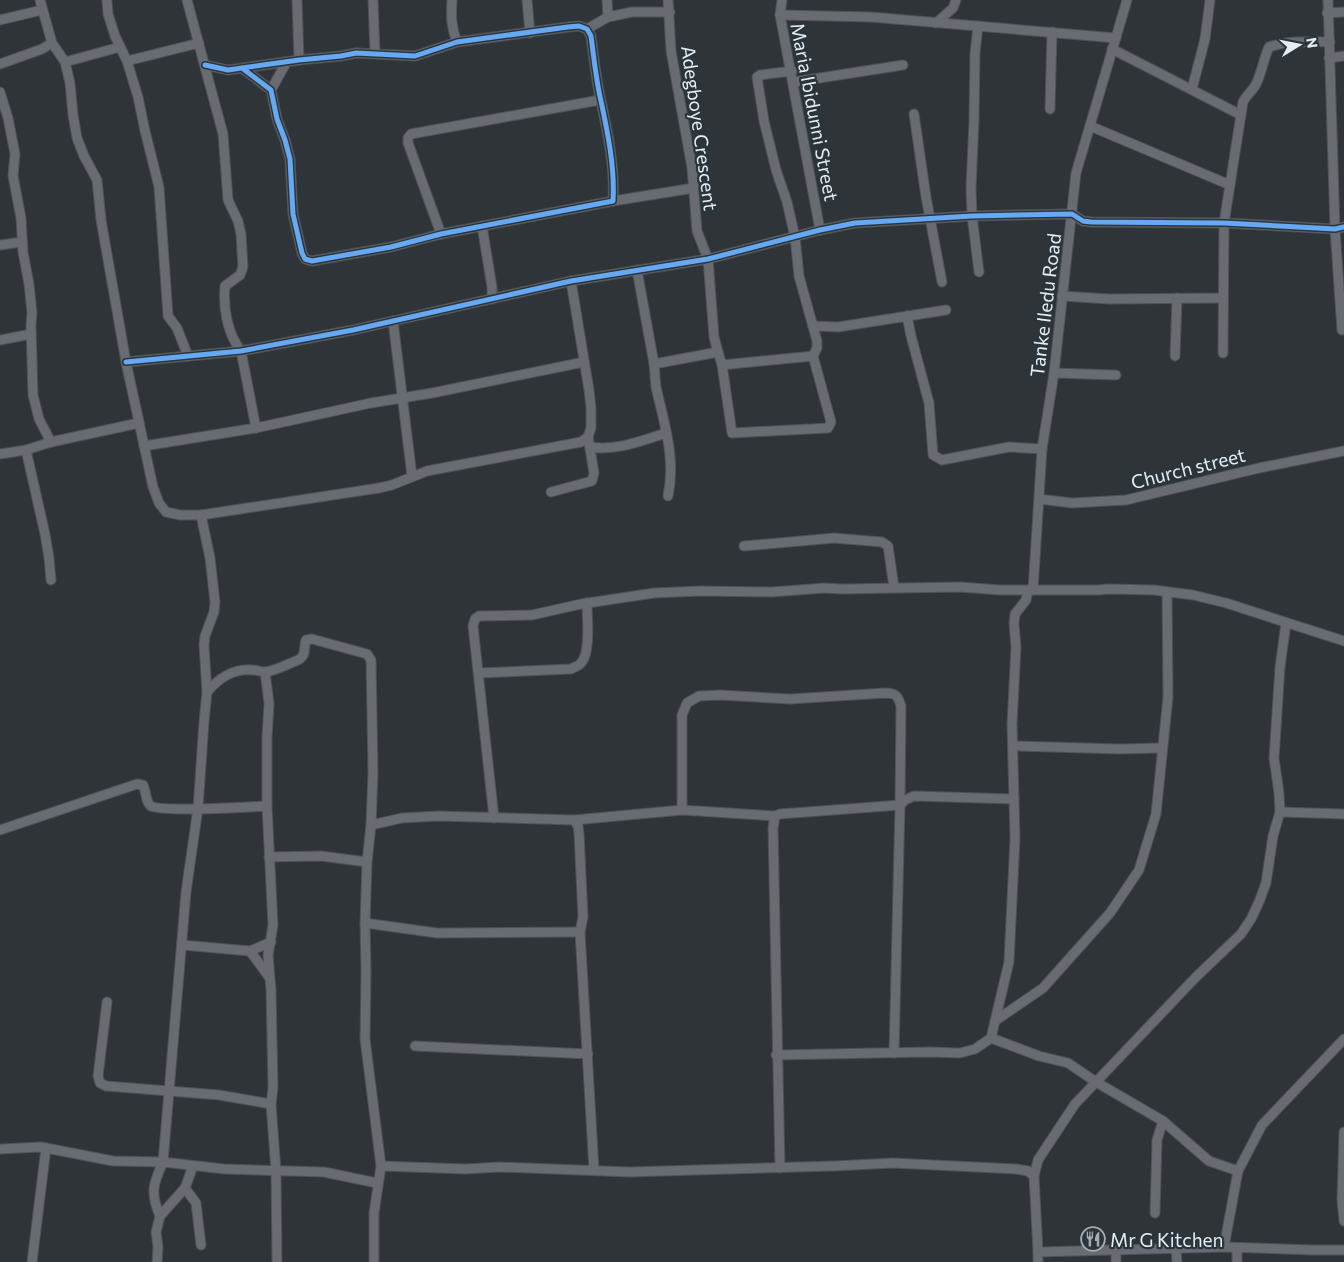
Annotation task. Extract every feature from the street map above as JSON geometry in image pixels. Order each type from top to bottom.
[{"type":"street","points":[[40,0],[52,43],[65,62],[70,83],[77,138],[97,180],[101,220],[126,362],[153,487],[159,503],[166,512],[180,515],[201,515],[379,488],[412,476],[490,458],[533,452],[581,442],[588,437],[592,428],[591,408],[571,281]]},
{"type":"street","points":[[107,0],[108,14],[127,61],[138,97],[159,187],[168,316],[177,328],[188,356]]},
{"type":"street","points":[[187,0],[223,134],[228,200],[238,221],[241,234],[243,267],[240,275],[226,286],[225,293],[229,330],[240,351],[256,428]]},
{"type":"street","points":[[297,0],[299,60]]},
{"type":"street","points":[[373,0],[375,53]]},
{"type":"street","points":[[452,0],[450,21],[457,42]]},
{"type":"street","points":[[527,0],[530,33]]},
{"type":"street","points":[[607,0],[608,17]]},
{"type":"street","name":"Adegboye Crescent","points":[[668,0],[672,51],[692,168],[697,231],[708,259],[715,339],[722,366],[732,433],[828,428],[831,422],[812,356]]},
{"type":"street","name":"Maria Ibidunni Street","points":[[782,0],[780,15],[792,71],[820,230]]},
{"type":"street","points":[[936,23],[953,8],[956,0]]},
{"type":"street","name":"Tanke Iledu Road","points":[[1031,590],[1042,449],[1054,373],[1076,173],[1127,0]]},
{"type":"street","points":[[1192,90],[1205,39],[1210,0]]},
{"type":"street","points":[[1328,0],[1327,13],[1339,228],[1342,330]]},
{"type":"street","points":[[0,20],[42,10]]},
{"type":"street","points":[[587,29],[608,17],[632,12],[670,12]]},
{"type":"street","points":[[1327,13],[1344,12]]},
{"type":"street","points":[[780,15],[871,17],[1116,38]]},
{"type":"street","points":[[205,64],[218,69],[286,63],[356,53],[415,56],[457,42],[579,26],[587,29],[591,36],[600,100],[607,128],[614,187],[613,201]]},
{"type":"street","points":[[978,26],[975,53],[972,216],[979,272]]},
{"type":"street","points":[[1050,109],[1052,32]]},
{"type":"street","points":[[1223,352],[1224,224],[1243,102],[1257,82],[1269,46],[1300,42],[1330,42]]},
{"type":"street","points":[[0,64],[42,49],[52,43]]},
{"type":"street","points":[[127,61],[199,44]]},
{"type":"street","points":[[65,62],[120,47]]},
{"type":"street","points":[[1112,49],[1241,115]]},
{"type":"street","points":[[1329,58],[1344,56]]},
{"type":"street","points":[[286,63],[271,90],[277,119],[290,159],[293,214],[302,253],[305,259],[312,262],[391,247],[482,226],[694,188]]},
{"type":"street","points":[[794,82],[903,65]]},
{"type":"street","points":[[242,68],[271,90]]},
{"type":"street","points":[[722,366],[812,356],[817,348],[799,276],[795,237],[764,121],[757,78],[760,75],[792,71]]},
{"type":"street","points":[[0,92],[16,154],[13,176],[21,218],[22,242],[30,292],[32,395],[39,419],[51,442]]},
{"type":"street","points":[[441,234],[408,142],[411,134],[600,100]]},
{"type":"street","points":[[914,114],[942,282]]},
{"type":"street","points":[[1090,126],[1230,185]]},
{"type":"street","points":[[126,362],[240,351],[393,321],[571,281],[708,259],[820,230],[855,223],[972,216],[1072,214],[1083,221],[1091,222],[1136,221],[1339,228]]},
{"type":"street","points":[[482,226],[492,286],[492,299]]},
{"type":"street","points":[[0,245],[22,242]]},
{"type":"street","points":[[637,270],[654,364],[656,386],[664,415],[671,461],[672,479],[668,496]]},
{"type":"street","points":[[1062,296],[1109,299],[1223,298]]},
{"type":"street","points":[[1175,356],[1178,298]]},
{"type":"street","points":[[813,326],[838,327],[946,310]]},
{"type":"street","points":[[907,316],[929,402],[933,455],[942,460],[1010,448],[1042,449]]},
{"type":"street","points":[[393,321],[412,476]]},
{"type":"street","points":[[0,340],[31,334]]},
{"type":"street","points":[[654,364],[718,352]]},
{"type":"street","points":[[144,446],[256,428],[584,362]]},
{"type":"street","points":[[1054,373],[1116,375]]},
{"type":"street","points":[[0,454],[26,450],[51,442],[139,423]]},
{"type":"street","points":[[590,448],[618,448],[666,433]]},
{"type":"street","points":[[551,492],[592,481],[594,473],[588,437]]},
{"type":"street","points":[[26,450],[45,534],[51,580]]},
{"type":"street","name":"Church street","points":[[1039,499],[1072,503],[1126,500],[1259,468],[1344,451]]},
{"type":"street","points":[[160,1216],[154,1203],[152,1190],[163,1162],[188,874],[198,808],[206,692],[204,645],[205,636],[214,612],[215,602],[210,558],[201,515]]},
{"type":"street","points":[[744,546],[834,538],[882,542],[888,546],[894,587]]},
{"type":"street","points":[[494,818],[474,626],[475,619],[479,616],[532,615],[587,603],[654,592],[772,592],[824,588],[960,586],[1000,590],[1108,589],[1179,592],[1226,603],[1344,641]]},
{"type":"street","points":[[776,1055],[894,1052],[960,1053],[975,1049],[991,1038],[1009,962],[1015,838],[1012,724],[1016,647],[1015,614],[1031,590]]},
{"type":"street","points":[[995,1021],[1043,988],[1110,913],[1139,870],[1156,814],[1168,697],[1167,592]]},
{"type":"street","points":[[478,673],[571,669],[581,664],[585,657],[588,642],[587,603]]},
{"type":"street","points":[[1038,1262],[1034,1176],[1038,1160],[1074,1104],[1195,978],[1241,934],[1252,919],[1266,883],[1273,836],[1280,812],[1274,758],[1280,667],[1286,623]]},
{"type":"street","points":[[206,692],[217,680],[226,675],[240,671],[253,670],[265,672],[302,657],[306,640],[312,639],[367,654],[371,660],[372,825],[367,862],[364,923],[366,972],[365,1040],[381,1166],[377,1183],[373,1234],[374,1262]]},
{"type":"street","points":[[265,672],[269,703],[267,806],[273,925],[268,955],[271,990],[273,1088],[271,1104],[276,1171],[277,1262]]},
{"type":"street","points":[[682,810],[682,715],[687,703],[699,696],[720,695],[790,699],[893,693],[898,697],[901,706],[900,805],[894,1052]]},
{"type":"street","points":[[1013,746],[1119,749],[1162,748]]},
{"type":"street","points":[[0,830],[137,784],[143,785],[148,803],[155,807],[267,806]]},
{"type":"street","points":[[372,825],[402,818],[438,816],[565,818],[574,820],[682,810],[775,816],[780,814],[900,805],[905,800],[914,796],[1014,799]]},
{"type":"street","points":[[1280,812],[1344,814]]},
{"type":"street","points":[[775,816],[773,828],[776,1055],[780,1168]]},
{"type":"street","points":[[574,820],[578,826],[579,834],[583,918],[580,932],[594,1170]]},
{"type":"street","points":[[269,857],[320,856],[367,862]]},
{"type":"street","points":[[364,923],[437,933],[580,932]]},
{"type":"street","points":[[182,945],[250,951],[271,942]]},
{"type":"street","points":[[250,951],[269,977]]},
{"type":"street","points":[[107,1002],[98,1076],[100,1083],[106,1086],[240,1097],[271,1104]]},
{"type":"street","points":[[991,1038],[1020,1050],[1068,1063],[1096,1082],[1163,1121],[1209,1161],[1238,1171]]},
{"type":"street","points":[[1224,1247],[1238,1171],[1262,1124],[1344,1039]]},
{"type":"street","points":[[414,1046],[588,1054]]},
{"type":"street","points":[[1154,1213],[1157,1140],[1163,1121]]},
{"type":"street","points":[[1344,1132],[1342,1200],[1344,1221]]},
{"type":"street","points":[[0,1149],[41,1147],[113,1161],[163,1162],[193,1166],[324,1172],[377,1183]]},
{"type":"street","points":[[32,1262],[46,1148]]},
{"type":"street","points":[[381,1166],[466,1169],[498,1167],[629,1172],[893,1163],[1016,1169],[1028,1171],[1034,1176]]},
{"type":"street","points":[[157,1262],[156,1232],[160,1216],[185,1188],[193,1166]]},
{"type":"street","points":[[185,1188],[196,1203],[201,1245]]},
{"type":"street","points":[[1038,1252],[1224,1247],[1344,1250]]},
{"type":"street","points":[[1176,1248],[1177,1262]]},
{"type":"street","points":[[1237,1248],[1237,1262]]},
{"type":"street","points":[[1116,1250],[1116,1262]]},
{"type":"cycle path","points":[[205,65],[228,70],[299,60],[341,56],[356,53],[415,56],[457,42],[579,26],[587,29],[591,36],[610,151],[613,201],[441,234],[391,247],[312,261],[305,259],[293,214],[290,159],[277,119],[271,90],[242,68]]},
{"type":"cycle path","points":[[126,362],[241,351],[353,330],[571,281],[708,259],[820,230],[855,223],[972,216],[1072,214],[1083,221],[1091,222],[1224,223],[1335,229],[1344,227]]},
{"type":"place","name":"Mr G Kitchen","points":[[1093,1239]]}]
